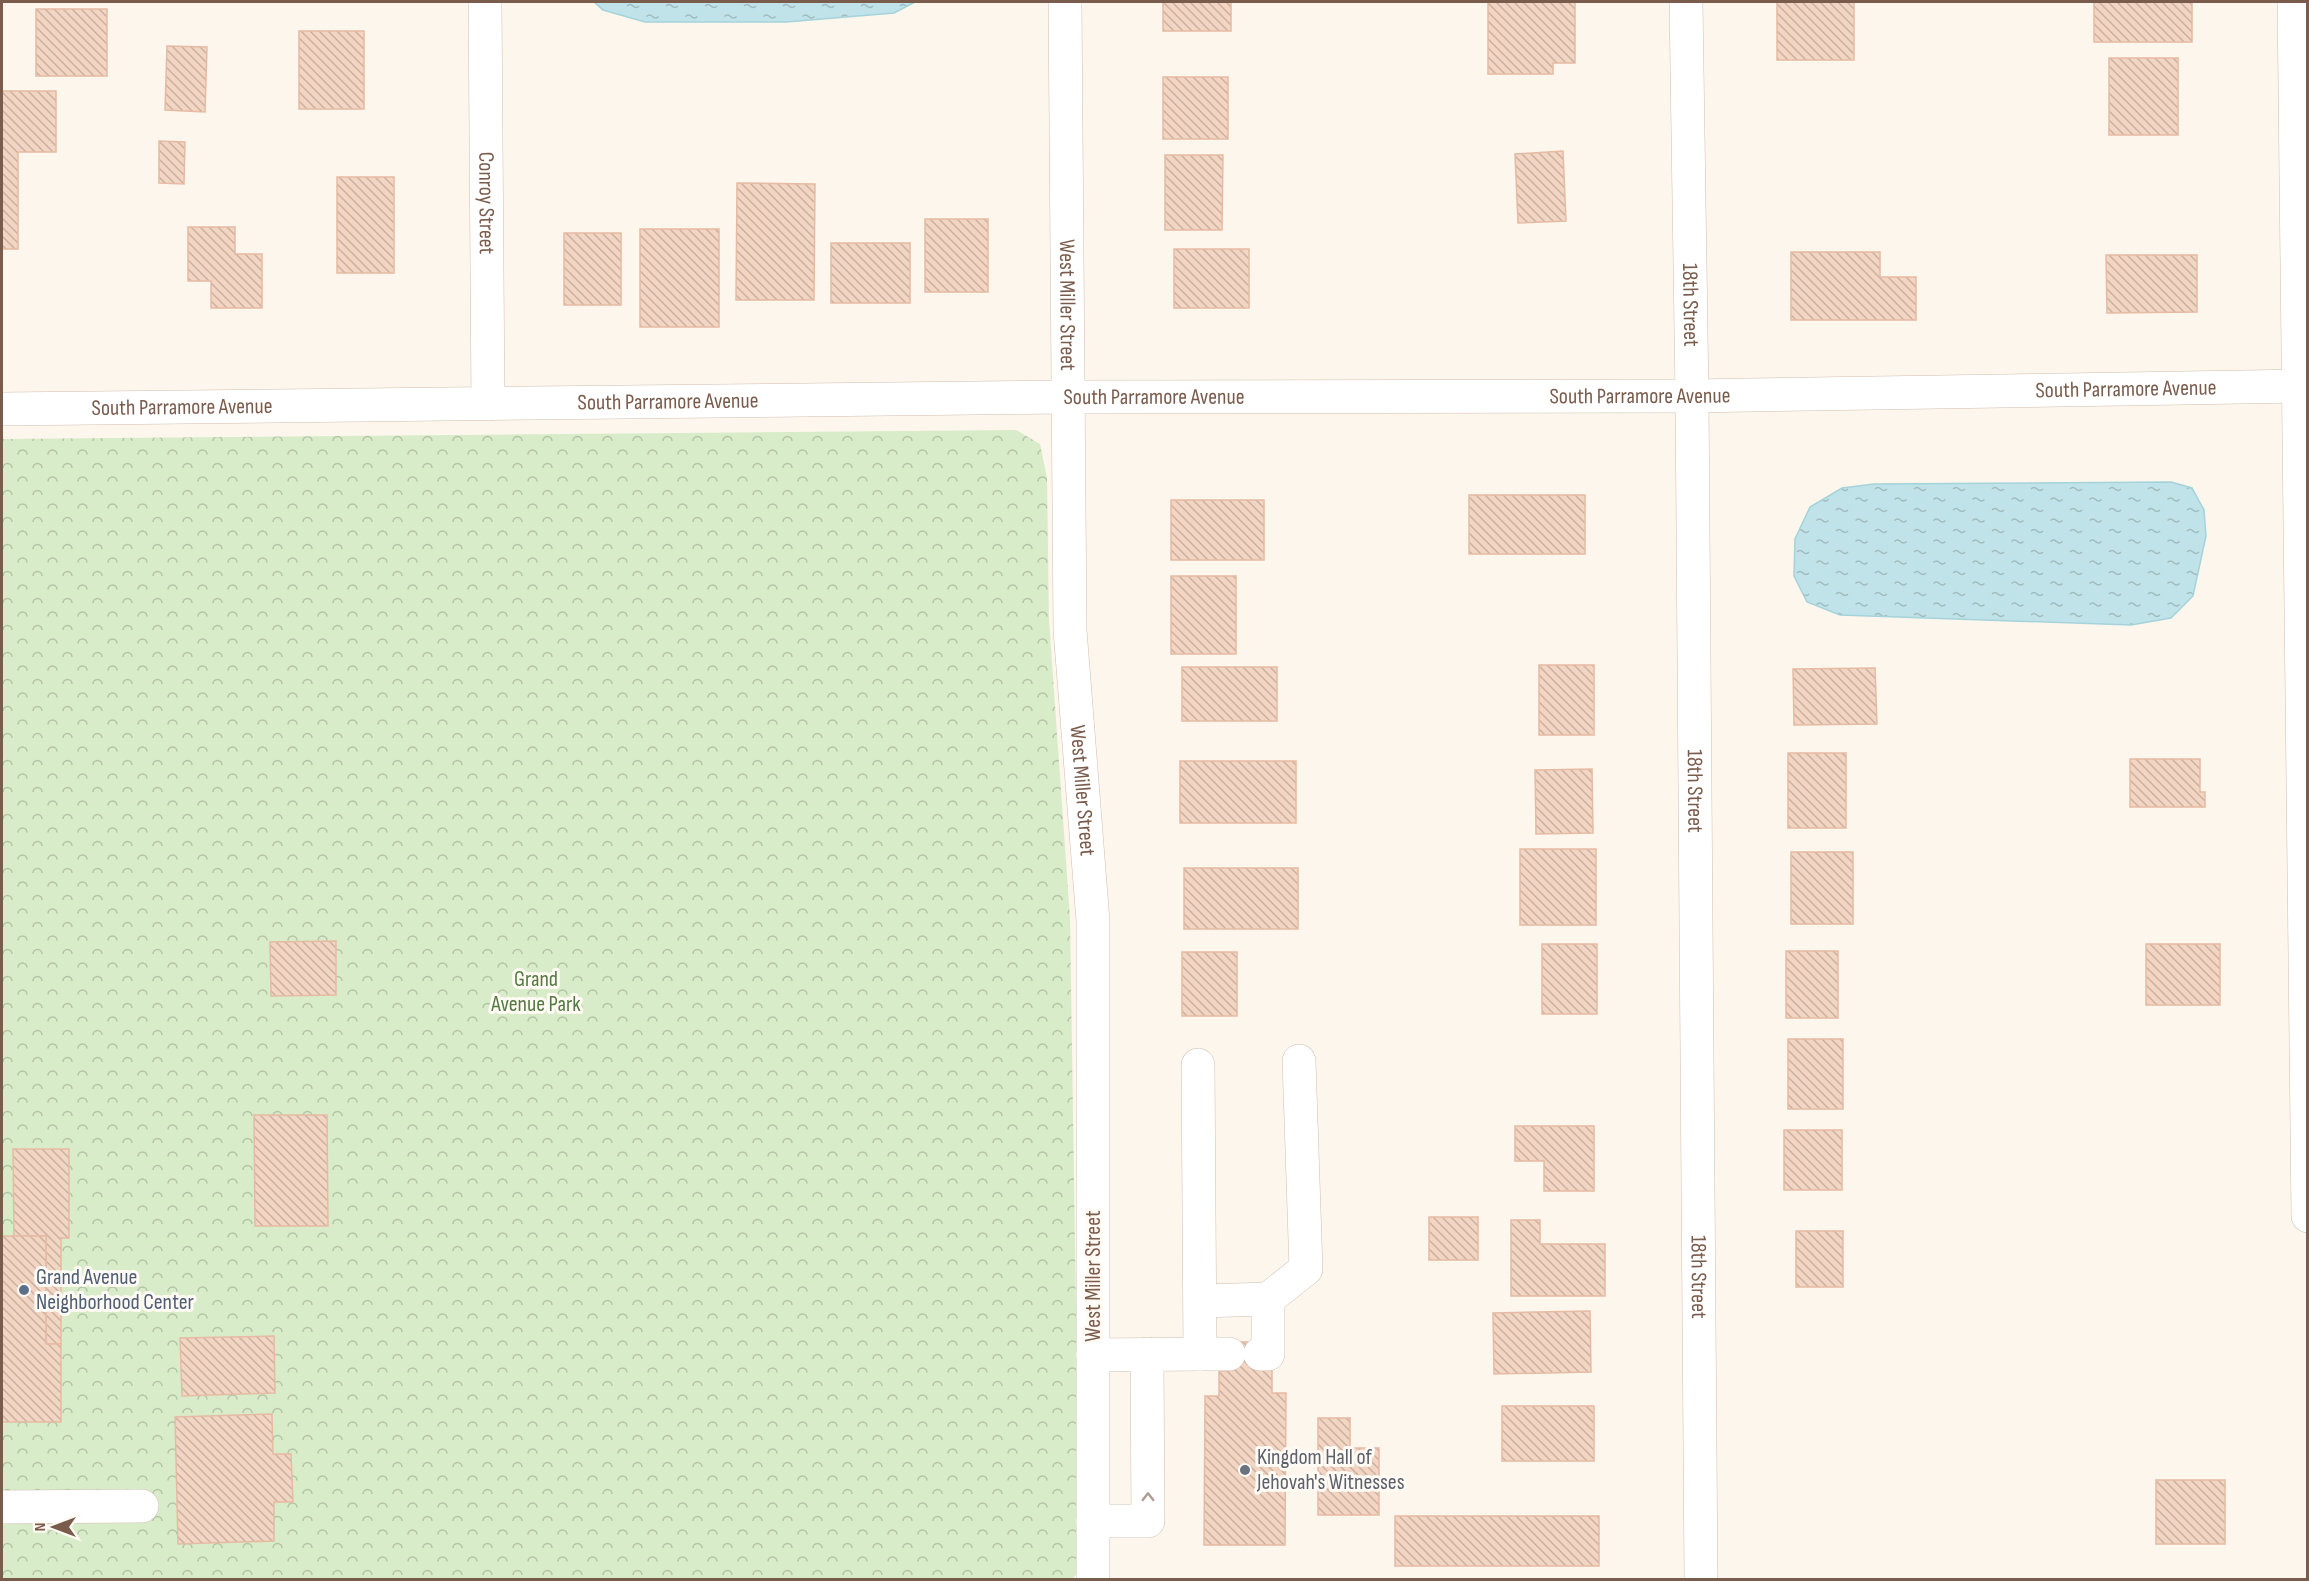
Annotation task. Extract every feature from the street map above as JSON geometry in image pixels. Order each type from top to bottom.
[{"type":"street","name":"Conroy Street","points":[[485,2],[488,404]]},
{"type":"street","name":"West Miller Street","points":[[1065,2],[1071,630],[1093,921],[1093,1580]]},
{"type":"street","name":"18th Street","points":[[1686,2],[1692,396],[1701,1580]]},
{"type":"street","points":[[2294,2],[2303,386],[2307,1216]]},
{"type":"street","name":"South Parramore Avenue","points":[[2,409],[1069,397],[1692,396],[2303,386]]},
{"type":"street","points":[[1201,1301],[1268,1299],[1306,1269],[1299,1060]]},
{"type":"street","points":[[1198,1065],[1201,1301],[1230,1354]]},
{"type":"street","points":[[1093,1355],[1268,1354],[1268,1299]]},
{"type":"street","points":[[1093,1521],[1148,1521],[1147,1354]]},
{"type":"street","points":[[2,1507],[142,1506]]},
{"type":"green space","name":"Grand Avenue Park","points":[[1016,430],[1040,444],[1047,478],[1049,620],[1070,918],[1080,1568],[1073,1579],[2,1579],[2,439]]},
{"type":"water","points":[[594,2],[915,2],[894,13],[786,22],[645,22],[603,10]]},
{"type":"water","points":[[2171,482],[2192,488],[2204,510],[2206,536],[2193,596],[2171,618],[2131,625],[1840,615],[1807,602],[1794,576],[1795,539],[1810,507],[1842,488],[1874,484]]},
{"type":"building","points":[[1163,2],[1231,2],[1231,31],[1163,31]]},
{"type":"building","points":[[1488,2],[1575,2],[1575,63],[1553,63],[1553,74],[1488,74]]},
{"type":"building","points":[[1777,2],[1854,2],[1854,60],[1777,60]]},
{"type":"building","points":[[2094,2],[2192,2],[2192,42],[2094,42]]},
{"type":"building","points":[[36,9],[107,9],[107,76],[36,76]]},
{"type":"building","points":[[299,31],[364,31],[364,109],[299,109]]},
{"type":"building","points":[[167,46],[207,47],[205,112],[165,110]]},
{"type":"building","points":[[2109,58],[2178,58],[2178,135],[2109,135]]},
{"type":"building","points":[[1163,77],[1228,77],[1228,139],[1163,139]]},
{"type":"building","points":[[2,91],[56,91],[56,152],[18,152],[18,249],[2,249]]},
{"type":"building","points":[[159,141],[185,142],[184,184],[159,183]]},
{"type":"building","points":[[1563,151],[1566,221],[1518,223],[1515,154]]},
{"type":"building","points":[[1165,155],[1223,155],[1222,230],[1165,230]]},
{"type":"building","points":[[337,177],[394,177],[394,273],[337,273]]},
{"type":"building","points":[[737,183],[815,184],[814,300],[736,300]]},
{"type":"building","points":[[925,219],[988,219],[988,292],[925,292]]},
{"type":"building","points":[[188,227],[235,227],[235,254],[262,254],[262,308],[211,308],[211,281],[188,281]]},
{"type":"building","points":[[640,229],[719,229],[719,327],[640,327]]},
{"type":"building","points":[[564,233],[621,233],[621,305],[564,305]]},
{"type":"building","points":[[831,243],[910,243],[910,303],[831,303]]},
{"type":"building","points":[[1174,249],[1249,249],[1249,308],[1174,308]]},
{"type":"building","points":[[1791,252],[1880,252],[1880,277],[1916,277],[1916,320],[1791,320]]},
{"type":"building","points":[[2106,255],[2197,255],[2197,312],[2107,313]]},
{"type":"building","points":[[1469,495],[1585,495],[1585,554],[1469,554]]},
{"type":"building","points":[[1171,500],[1264,500],[1264,560],[1171,560]]},
{"type":"building","points":[[1171,576],[1236,576],[1236,654],[1171,654]]},
{"type":"building","points":[[1539,665],[1594,665],[1594,735],[1539,735]]},
{"type":"building","points":[[1182,667],[1277,667],[1277,721],[1182,721]]},
{"type":"building","points":[[1875,668],[1877,724],[1794,725],[1793,669]]},
{"type":"building","points":[[1788,753],[1846,753],[1846,828],[1788,828]]},
{"type":"building","points":[[2130,759],[2200,759],[2200,792],[2205,792],[2205,807],[2130,807]]},
{"type":"building","points":[[1180,761],[1296,761],[1296,823],[1180,823]]},
{"type":"building","points":[[1592,769],[1593,833],[1536,834],[1535,770]]},
{"type":"building","points":[[1520,849],[1596,849],[1596,925],[1520,925]]},
{"type":"building","points":[[1791,852],[1853,852],[1853,924],[1791,924]]},
{"type":"building","points":[[1184,868],[1298,868],[1298,929],[1184,929]]},
{"type":"building","points":[[336,941],[336,995],[271,996],[270,942]]},
{"type":"building","points":[[1542,944],[1597,944],[1597,1014],[1542,1014]]},
{"type":"building","points":[[2146,944],[2220,944],[2220,1005],[2146,1005]]},
{"type":"building","points":[[1786,951],[1838,951],[1838,1018],[1786,1018]]},
{"type":"building","points":[[1182,952],[1237,952],[1237,1016],[1182,1016]]},
{"type":"building","points":[[1788,1039],[1843,1039],[1843,1109],[1788,1109]]},
{"type":"building","points":[[254,1115],[327,1115],[328,1226],[255,1226]]},
{"type":"building","points":[[1515,1126],[1594,1126],[1594,1191],[1544,1191],[1544,1161],[1515,1161]]},
{"type":"building","points":[[1784,1130],[1842,1130],[1842,1190],[1784,1190]]},
{"type":"building","points":[[13,1149],[69,1149],[69,1238],[61,1238],[61,1344],[46,1344],[46,1236],[14,1236]]},
{"type":"building","points":[[1429,1217],[1478,1217],[1478,1260],[1429,1260]]},
{"type":"building","points":[[1511,1220],[1540,1220],[1540,1244],[1605,1244],[1605,1296],[1511,1296]]},
{"type":"building","points":[[1796,1231],[1843,1231],[1843,1287],[1796,1287]]},
{"type":"building","name":"Grand Avenue Neighborhood Center","points":[[2,1236],[46,1236],[46,1344],[61,1344],[61,1422],[2,1422]]},
{"type":"building","points":[[1590,1311],[1591,1372],[1494,1374],[1493,1313]]},
{"type":"building","points":[[274,1336],[275,1393],[182,1396],[180,1338]]},
{"type":"building","name":"Kingdom Hall of Jehovah's Witnesses","points":[[1229,1342],[1260,1342],[1272,1369],[1272,1393],[1286,1393],[1285,1545],[1204,1545],[1205,1396],[1219,1396],[1219,1371],[1229,1371]]},
{"type":"building","points":[[1502,1406],[1594,1406],[1594,1461],[1502,1461]]},
{"type":"building","points":[[272,1414],[273,1454],[291,1454],[293,1502],[274,1502],[274,1541],[178,1544],[175,1417]]},
{"type":"building","points":[[1318,1418],[1350,1418],[1350,1448],[1379,1448],[1379,1515],[1318,1515]]},
{"type":"building","points":[[2156,1480],[2225,1480],[2225,1544],[2156,1544]]},
{"type":"building","points":[[1395,1516],[1599,1516],[1599,1566],[1395,1566]]},
{"type":"place","name":"Grand Avenue Neighborhood Center","points":[[24,1290]]},
{"type":"place","name":"Kingdom Hall of Jehovah's Witnesses","points":[[1245,1470]]}]
